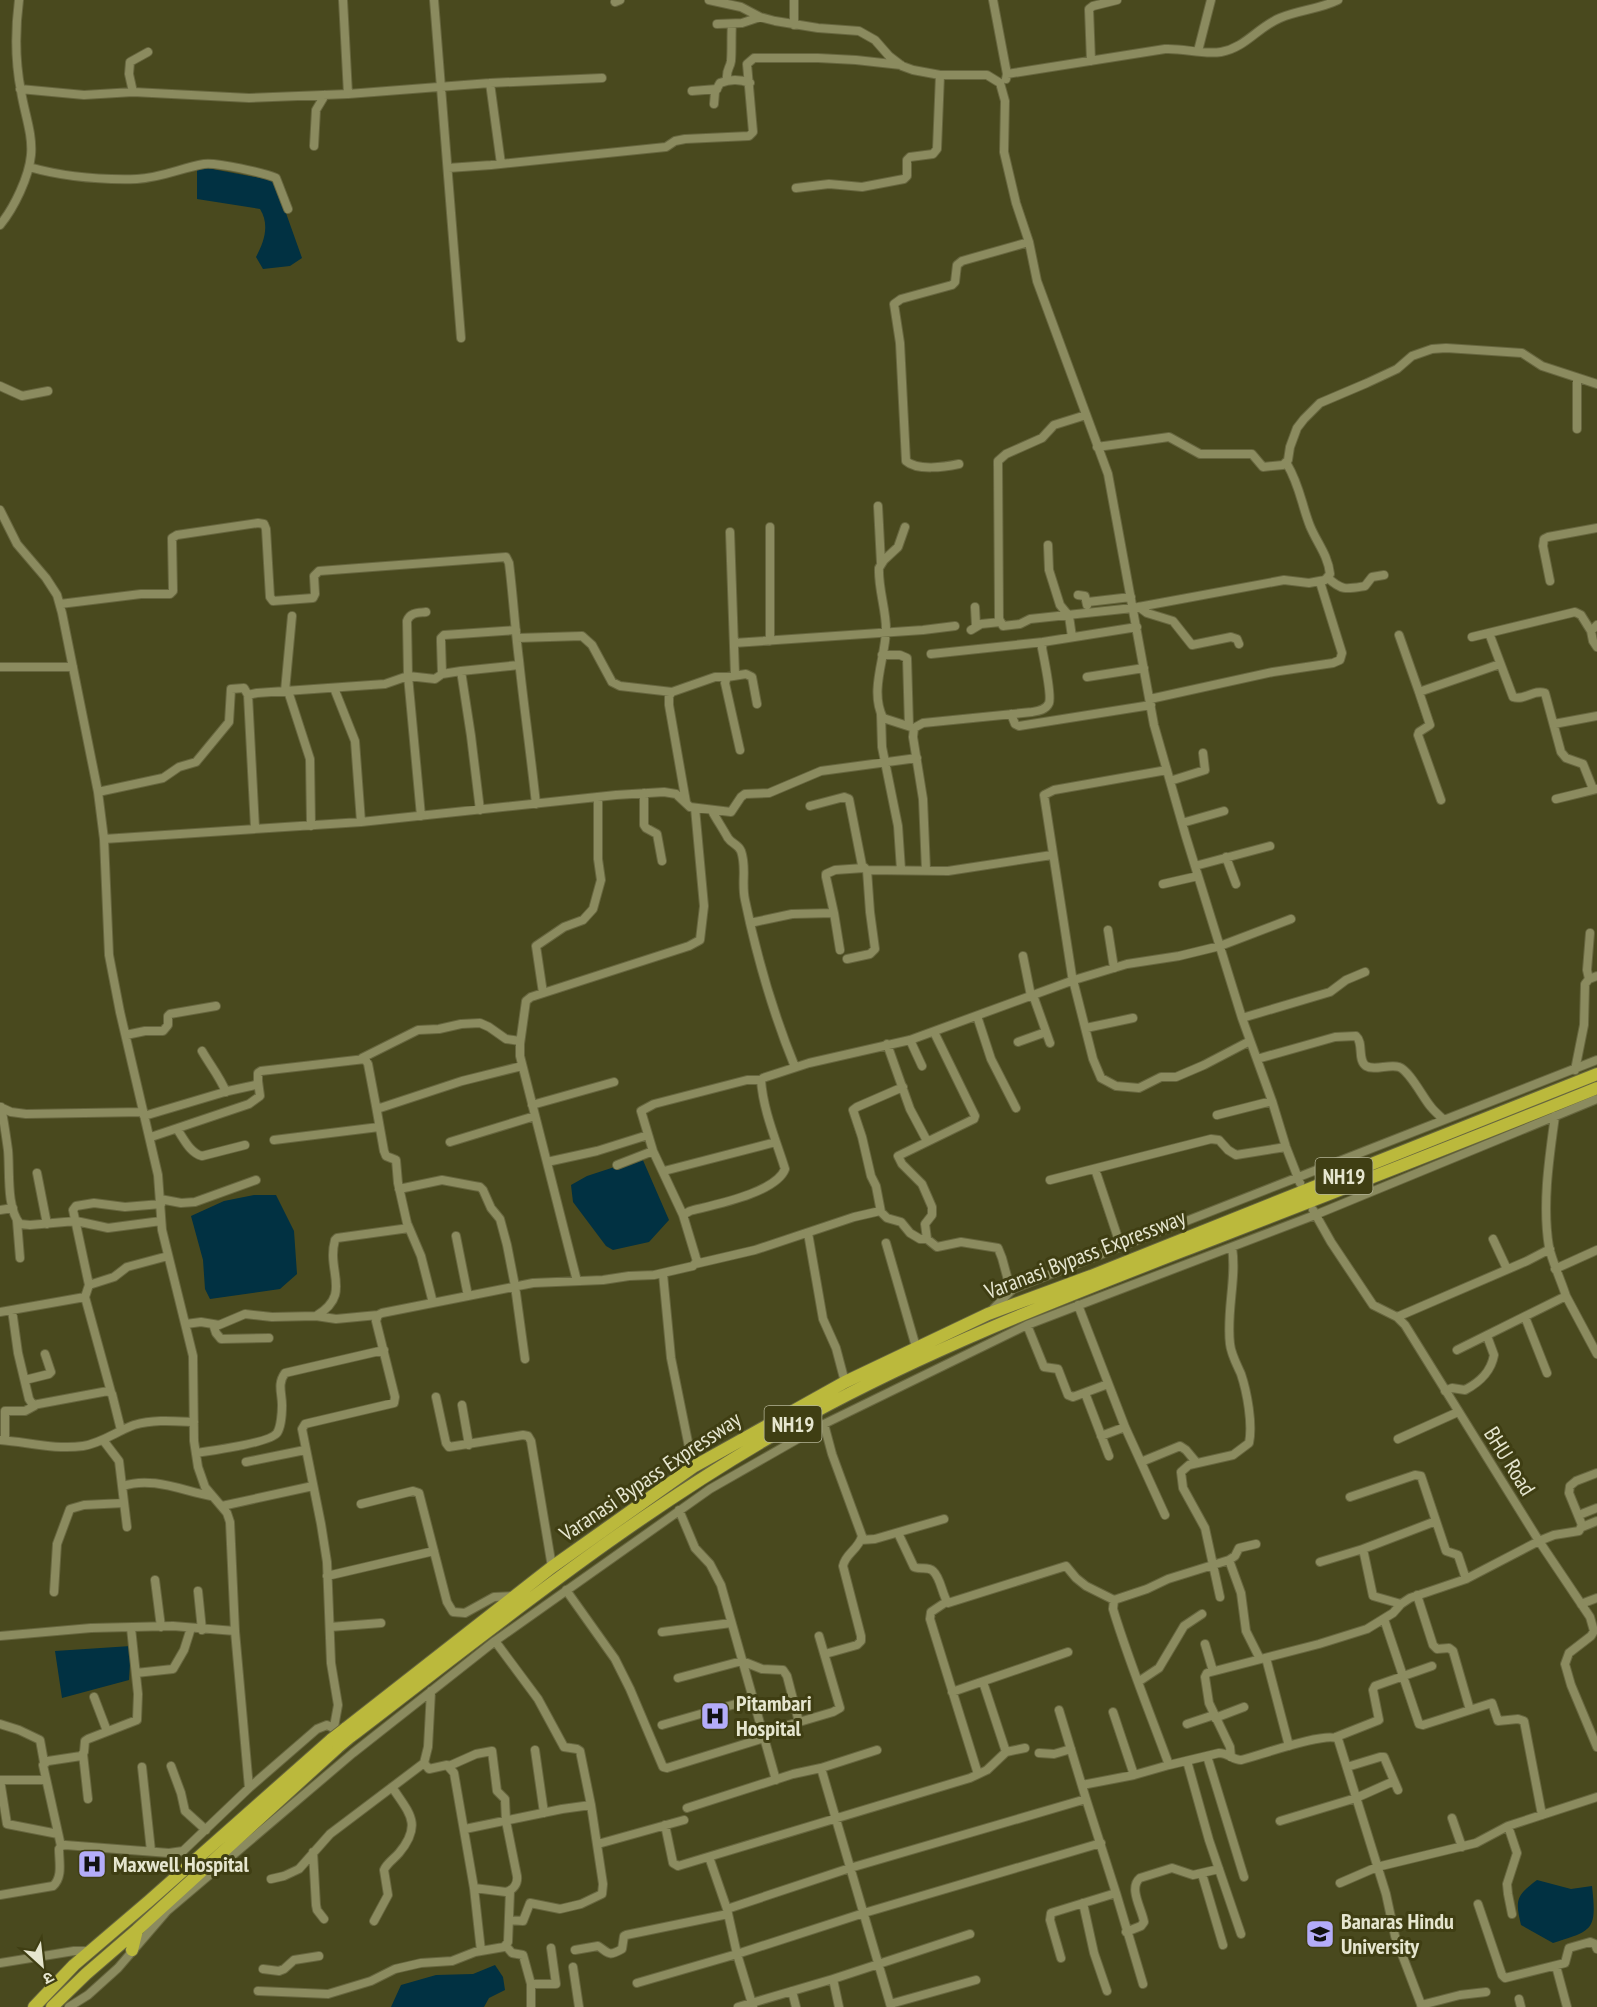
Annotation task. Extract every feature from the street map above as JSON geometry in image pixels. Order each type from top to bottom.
[{"type":"highway","name":"Varanasi Bypass Expressway","points":[[34,2007],[74,1965],[340,1735],[552,1567],[693,1467],[844,1382],[987,1314],[1090,1276],[1597,1074]]},
{"type":"highway","name":"Varanasi Bypass Expressway","points":[[52,2007],[137,1930],[340,1735],[626,1531],[710,1474],[809,1415],[889,1374],[990,1327],[1597,1088]]},
{"type":"highway","points":[[132,1950],[137,1930]]},
{"type":"street","points":[[0,225],[9,215],[29,167],[31,155],[16,48],[19,0]]},
{"type":"street","points":[[343,0],[348,94]]},
{"type":"street","points":[[434,0],[461,338]]},
{"type":"street","points":[[709,0],[741,7],[760,17],[794,25],[859,31],[875,40],[889,56],[902,66]]},
{"type":"street","points":[[794,0],[794,25]]},
{"type":"street","points":[[993,0],[1008,74],[1007,78],[1000,83]]},
{"type":"street","points":[[1091,61],[1089,9],[1117,0]]},
{"type":"street","points":[[1198,51],[1211,0]]},
{"type":"street","points":[[1008,74],[1165,49],[1208,53],[1230,50],[1280,18],[1338,0]]},
{"type":"street","points":[[717,24],[741,24],[760,17]]},
{"type":"street","points":[[727,80],[726,71],[731,62],[732,24]]},
{"type":"street","points":[[133,92],[129,75],[130,62],[148,52]]},
{"type":"street","points":[[448,168],[666,147],[675,141],[685,139],[749,136],[753,132],[747,64],[754,58],[828,58],[902,66],[939,75],[987,75],[1000,83],[1005,101],[1004,152],[1016,203],[1029,242],[1037,281],[1108,474],[1131,597],[1136,608],[1137,627],[1154,725],[1242,1018],[1298,1180]]},
{"type":"street","points":[[796,188],[829,184],[862,187],[904,179],[907,176],[907,160],[910,157],[933,154],[938,149],[939,75]]},
{"type":"street","points":[[20,89],[84,95],[133,92],[249,98],[602,78]]},
{"type":"street","points":[[714,104],[715,92],[720,83],[727,80],[741,80],[750,83]]},
{"type":"street","points":[[490,83],[501,164]]},
{"type":"street","points":[[692,91],[717,89]]},
{"type":"street","points":[[314,146],[316,110],[325,95]]},
{"type":"street","points":[[29,167],[66,176],[129,179],[164,176],[204,164],[216,165],[276,178],[288,209]]},
{"type":"street","points":[[959,464],[938,468],[912,465],[906,461],[900,343],[894,304],[902,298],[952,285],[956,282],[957,265],[962,261],[1029,242]]},
{"type":"street","points":[[1011,714],[1015,724],[1019,726],[1150,702],[1273,672],[1340,660],[1342,653],[1324,580],[1329,564],[1311,529],[1299,488],[1287,464],[1297,428],[1320,403],[1397,369],[1409,358],[1423,351],[1446,348],[1522,352],[1542,366],[1597,384]]},
{"type":"street","points":[[1576,429],[1577,379]]},
{"type":"street","points":[[0,386],[22,396],[48,391]]},
{"type":"street","points":[[1086,415],[1054,425],[1042,438],[1006,454],[998,461],[1000,622],[1004,626],[1017,625],[1030,619],[1136,608],[1284,580],[1309,583],[1324,580],[1340,588],[1365,586],[1372,577],[1384,575]]},
{"type":"street","points":[[1097,447],[1169,437],[1200,454],[1247,453],[1256,457],[1266,468],[1287,464]]},
{"type":"street","points":[[879,506],[881,563],[879,573],[886,631],[877,681],[885,762],[898,826],[901,870]]},
{"type":"street","points":[[0,510],[17,544],[46,578],[57,595],[98,792],[104,839],[109,955],[151,1137],[168,1256],[193,1356],[195,1453],[205,1487],[222,1506],[230,1522],[235,1631],[249,1788]]},
{"type":"street","points":[[60,604],[141,594],[170,594],[173,591],[171,540],[175,536],[262,523],[266,529],[270,597],[273,602],[313,598],[315,594],[314,576],[319,571],[506,557],[509,563],[519,665],[537,804]]},
{"type":"street","points":[[770,527],[770,641]]},
{"type":"street","points":[[881,563],[898,547],[905,527]]},
{"type":"street","points":[[1550,581],[1543,546],[1544,539],[1597,528]]},
{"type":"street","points":[[730,532],[734,643],[731,676],[725,683],[741,750]]},
{"type":"street","points":[[1048,545],[1049,570],[1058,599],[1068,616],[1072,636]]},
{"type":"street","points":[[1078,595],[1085,596],[1088,602],[1087,613]]},
{"type":"street","points":[[1088,602],[1131,597]]},
{"type":"street","points":[[975,607],[974,628],[1000,622]]},
{"type":"street","points":[[1136,608],[1173,621],[1192,645],[1231,637],[1237,639],[1239,644]]},
{"type":"street","points":[[421,816],[408,676],[407,621],[414,613],[426,612]]},
{"type":"street","points":[[1472,637],[1575,612],[1594,628],[1597,647]]},
{"type":"street","points":[[292,616],[287,691],[310,759],[311,826]]},
{"type":"street","points":[[734,643],[955,626]]},
{"type":"street","points":[[931,654],[1043,642],[1137,627]]},
{"type":"street","points":[[1489,633],[1514,698],[1520,699],[1540,692],[1545,693],[1564,756],[1583,764],[1595,789],[1556,800]]},
{"type":"street","points":[[442,674],[441,638],[444,635],[582,636],[592,645],[612,682],[620,686],[672,692],[715,677],[746,674],[752,677],[757,704]]},
{"type":"street","points":[[1399,635],[1430,725],[1418,735],[1441,800]]},
{"type":"street","points":[[881,714],[886,719],[912,727],[923,723],[1039,711],[1048,705],[1049,697],[1043,642]]},
{"type":"street","points":[[882,656],[900,655],[907,658],[913,737],[923,799],[926,870]]},
{"type":"street","points":[[1419,692],[1500,664]]},
{"type":"street","points":[[248,695],[385,684],[408,676],[435,679],[442,674],[460,671],[519,665]]},
{"type":"street","points":[[0,668],[73,668]]},
{"type":"street","points":[[1087,677],[1144,668]]},
{"type":"street","points":[[460,671],[480,810]]},
{"type":"street","points":[[98,792],[163,778],[179,767],[196,762],[229,722],[231,689],[244,688],[248,695],[255,828]]},
{"type":"street","points":[[334,688],[355,741],[361,822]]},
{"type":"street","points":[[672,692],[669,696],[669,705],[686,803]]},
{"type":"street","points":[[1554,724],[1597,716]]},
{"type":"street","points":[[1170,781],[1205,770],[1203,753]]},
{"type":"street","points":[[104,839],[361,822],[644,793],[670,792],[695,808],[731,813],[741,797],[746,794],[769,793],[821,771],[917,758]]},
{"type":"street","points":[[1167,770],[1048,792],[1044,795],[1074,980],[1093,1059],[1101,1077],[1110,1084],[1139,1088],[1161,1077],[1176,1077],[1250,1041]]},
{"type":"street","points":[[644,793],[644,825],[659,838],[662,861]]},
{"type":"street","points":[[543,993],[536,946],[564,927],[579,922],[587,916],[593,909],[601,884],[598,859],[597,797]]},
{"type":"street","points":[[810,806],[844,797],[849,799],[866,869],[875,948],[870,954],[847,959]]},
{"type":"street","points":[[577,1281],[522,1066],[520,1041],[526,1001],[531,997],[688,946],[700,940],[704,906],[695,808]]},
{"type":"street","points":[[712,811],[729,839],[740,849],[745,869],[742,884],[760,967],[780,1031],[795,1067]]},
{"type":"street","points":[[1182,823],[1224,811]]},
{"type":"street","points":[[1195,866],[1270,846]]},
{"type":"street","points":[[840,950],[826,874],[835,870],[970,869],[1052,855]]},
{"type":"street","points":[[1226,858],[1236,884]]},
{"type":"street","points":[[1163,884],[1198,876]]},
{"type":"street","points":[[750,923],[792,914],[834,913]]},
{"type":"street","points":[[695,1264],[696,1258],[684,1215],[653,1150],[640,1113],[642,1109],[747,1080],[761,1080],[795,1067],[910,1040],[1074,980],[1114,968],[1220,946],[1291,919]]},
{"type":"street","points":[[1108,930],[1114,968]]},
{"type":"street","points":[[1575,1070],[1584,1025],[1585,984],[1593,978],[1587,970],[1590,933]]},
{"type":"street","points":[[1023,957],[1032,995],[1050,1043]]},
{"type":"street","points":[[1242,1018],[1330,992],[1346,980],[1365,972]]},
{"type":"street","points":[[126,1035],[145,1031],[163,1031],[168,1025],[170,1014],[216,1006]]},
{"type":"street","points":[[977,1016],[991,1059],[1016,1108]]},
{"type":"street","points":[[1086,1028],[1133,1018]]},
{"type":"street","points":[[151,1137],[249,1104],[260,1096],[258,1073],[261,1071],[362,1058],[418,1030],[480,1023],[506,1039],[520,1041]]},
{"type":"street","points":[[927,1239],[925,1224],[932,1215],[932,1207],[922,1184],[902,1164],[898,1156],[974,1119],[975,1116],[934,1032]]},
{"type":"street","points":[[1018,1042],[1046,1032]]},
{"type":"street","points":[[1257,1059],[1335,1036],[1356,1036],[1360,1041],[1366,1066],[1392,1066],[1404,1070],[1432,1108],[1444,1120]]},
{"type":"street","points":[[910,1040],[922,1066]]},
{"type":"street","points":[[887,1044],[910,1109],[927,1141]]},
{"type":"street","points":[[202,1051],[220,1078],[226,1092]]},
{"type":"street","points":[[362,1058],[368,1064],[386,1156],[396,1160],[399,1189],[409,1228],[421,1256],[433,1303]]},
{"type":"street","points":[[987,1314],[1011,1291],[1121,1246],[1298,1180],[1597,1060]]},
{"type":"street","points":[[376,1106],[383,1107],[462,1081],[522,1066]]},
{"type":"street","points":[[684,1215],[690,1211],[754,1193],[782,1175],[785,1168],[776,1142],[761,1080]]},
{"type":"street","points":[[1,1107],[19,1114],[144,1114],[253,1086],[258,1081]]},
{"type":"street","points":[[532,1105],[614,1082]]},
{"type":"street","points":[[903,1088],[853,1110],[871,1176],[876,1186],[881,1212],[887,1218],[903,1224],[917,1238],[927,1239],[936,1247],[961,1242],[998,1248],[1011,1291]]},
{"type":"street","points":[[69,2007],[88,1995],[118,1968],[168,1911],[353,1754],[495,1641],[710,1489],[824,1424],[1027,1325],[1232,1247],[1313,1211],[1597,1099]]},
{"type":"street","points":[[1217,1115],[1272,1101]]},
{"type":"street","points":[[1,1107],[20,1258]]},
{"type":"street","points":[[450,1142],[535,1116]]},
{"type":"street","points":[[1555,1116],[1549,1155],[1546,1207],[1550,1249],[1566,1296],[1597,1354]]},
{"type":"street","points":[[274,1140],[379,1127]]},
{"type":"street","points":[[177,1129],[191,1150],[198,1156],[245,1145]]},
{"type":"street","points":[[547,1162],[597,1151],[648,1135]]},
{"type":"street","points":[[1050,1180],[1211,1139],[1219,1140],[1236,1155],[1286,1147]]},
{"type":"street","points":[[664,1171],[776,1142]]},
{"type":"street","points":[[617,1165],[653,1150]]},
{"type":"street","points":[[1095,1168],[1121,1246]]},
{"type":"street","points":[[37,1173],[47,1224]]},
{"type":"street","points":[[121,1430],[84,1297],[89,1285],[73,1210],[75,1206],[94,1203],[130,1207],[160,1201],[195,1202],[256,1180]]},
{"type":"street","points":[[399,1189],[442,1180],[480,1187],[502,1224],[515,1287],[525,1359]]},
{"type":"street","points":[[0,1210],[13,1208]]},
{"type":"street","name":"BHU Road","points":[[1313,1211],[1372,1305],[1397,1317],[1405,1324],[1539,1541],[1590,1617],[1596,1629],[1591,1636],[1569,1653],[1564,1664],[1597,1747]]},
{"type":"street","points":[[186,1324],[201,1322],[221,1324],[245,1314],[272,1317],[316,1316],[336,1319],[378,1315],[382,1312],[533,1283],[663,1274],[755,1250],[854,1217],[881,1212]]},
{"type":"street","points":[[17,1221],[25,1225],[76,1221],[108,1228],[162,1221]]},
{"type":"street","points":[[316,1316],[327,1309],[334,1300],[336,1287],[333,1244],[337,1238],[409,1228]]},
{"type":"street","points":[[808,1233],[823,1319],[836,1348],[844,1382]]},
{"type":"street","points":[[456,1236],[468,1296]]},
{"type":"street","points":[[1493,1239],[1507,1269]]},
{"type":"street","points":[[886,1243],[916,1347]]},
{"type":"street","points":[[1220,1597],[1205,1528],[1185,1494],[1181,1478],[1184,1468],[1196,1462],[1233,1455],[1246,1447],[1250,1438],[1244,1386],[1230,1346],[1230,1291],[1234,1268],[1232,1247]]},
{"type":"street","points":[[1397,1317],[1550,1249]]},
{"type":"street","points":[[1556,1269],[1597,1250]]},
{"type":"street","points":[[89,1285],[114,1277],[127,1267],[168,1256]]},
{"type":"street","points":[[663,1274],[671,1358],[693,1467]]},
{"type":"street","points":[[1457,1350],[1566,1296]]},
{"type":"street","points":[[0,1312],[84,1297]]},
{"type":"street","points":[[1078,1305],[1125,1427],[1165,1515]]},
{"type":"street","points":[[12,1311],[18,1353],[29,1399],[33,1405],[36,1405]]},
{"type":"street","points":[[340,1735],[321,1524],[302,1429],[305,1424],[394,1403],[395,1397],[376,1321],[378,1315]]},
{"type":"street","points":[[1526,1317],[1547,1373]]},
{"type":"street","points":[[213,1324],[216,1333],[221,1338],[269,1338]]},
{"type":"street","points":[[1027,1325],[1044,1367],[1058,1369],[1068,1395],[1072,1397],[1108,1384]]},
{"type":"street","points":[[1445,1391],[1452,1388],[1465,1390],[1488,1372],[1494,1355],[1487,1336]]},
{"type":"street","points":[[195,1453],[243,1445],[275,1435],[279,1429],[282,1406],[280,1382],[285,1373],[384,1350]]},
{"type":"street","points":[[25,1380],[51,1372],[45,1354]]},
{"type":"street","points":[[111,1392],[105,1391],[36,1405],[25,1411],[5,1411],[2,1440],[58,1447],[82,1446],[149,1421],[194,1422]]},
{"type":"street","points":[[1085,1393],[1108,1456]]},
{"type":"street","points":[[436,1397],[447,1446],[452,1448],[528,1436],[531,1441],[552,1567]]},
{"type":"street","points":[[462,1405],[469,1445]]},
{"type":"street","points":[[1398,1439],[1458,1412]]},
{"type":"street","points":[[824,1424],[832,1454],[859,1525],[861,1540],[844,1561],[843,1566],[861,1641],[857,1645],[825,1654]]},
{"type":"street","points":[[1101,1436],[1125,1427]]},
{"type":"street","points":[[103,1440],[119,1461],[127,1527]]},
{"type":"street","points":[[1141,1462],[1180,1446],[1196,1462]]},
{"type":"street","points":[[246,1462],[305,1450]]},
{"type":"street","points":[[1582,1527],[1569,1493],[1570,1486],[1576,1481],[1597,1473]]},
{"type":"street","points":[[1350,1497],[1418,1474],[1422,1478],[1446,1551],[1458,1555],[1466,1579]]},
{"type":"street","points":[[123,1486],[136,1482],[153,1483],[211,1496]]},
{"type":"street","points":[[222,1506],[313,1485]]},
{"type":"street","points":[[361,1504],[417,1491],[447,1602],[453,1612],[465,1613],[494,1597],[515,1596]]},
{"type":"street","points":[[54,1592],[57,1544],[70,1509],[84,1505],[124,1503]]},
{"type":"street","points":[[1579,1515],[1597,1508]]},
{"type":"street","points":[[679,1510],[695,1548],[710,1564],[721,1585],[776,1780]]},
{"type":"street","points":[[861,1540],[875,1539],[944,1519]]},
{"type":"street","points":[[1320,1562],[1363,1549],[1436,1521]]},
{"type":"street","points":[[1231,1757],[1230,1747],[1209,1703],[1205,1677],[1207,1673],[1367,1629],[1417,1595],[1466,1579],[1539,1541],[1554,1535],[1577,1532],[1582,1527],[1597,1521]]},
{"type":"street","points":[[898,1533],[914,1567],[930,1569],[935,1573],[946,1602]]},
{"type":"street","points":[[946,1602],[952,1604],[1066,1566],[1086,1586],[1114,1600],[1168,1579],[1229,1560],[1235,1556],[1239,1548],[1256,1544]]},
{"type":"street","points":[[1363,1549],[1373,1596],[1401,1604]]},
{"type":"street","points":[[327,1576],[434,1551]]},
{"type":"street","points":[[1229,1560],[1241,1593],[1246,1632],[1263,1658],[1289,1746]]},
{"type":"street","points":[[155,1580],[161,1627]]},
{"type":"street","points":[[566,1590],[615,1659],[663,1767],[667,1768],[840,1708],[819,1636]]},
{"type":"street","points":[[198,1591],[202,1630]]},
{"type":"street","points":[[1417,1595],[1435,1648],[1449,1647],[1453,1651],[1470,1710]]},
{"type":"street","points":[[1581,1604],[1597,1598]]},
{"type":"street","points":[[1114,1600],[1113,1608],[1127,1654],[1169,1765]]},
{"type":"street","points":[[946,1602],[933,1610],[929,1616],[978,1774]]},
{"type":"street","points":[[1138,1682],[1159,1668],[1184,1626],[1202,1614]]},
{"type":"street","points":[[1384,1619],[1419,1724],[1423,1725],[1492,1703],[1498,1721],[1518,1719],[1524,1721],[1542,1815]]},
{"type":"street","points":[[330,1627],[381,1623]]},
{"type":"street","points":[[662,1632],[731,1623]]},
{"type":"street","points":[[0,1636],[91,1628],[161,1627],[235,1631]]},
{"type":"street","points":[[88,1799],[83,1754],[85,1741],[131,1724],[138,1718],[131,1628]]},
{"type":"street","points":[[136,1673],[173,1669],[184,1650],[191,1628]]},
{"type":"street","points":[[495,1641],[538,1700],[564,1747],[580,1751],[604,1889],[602,1894],[580,1904],[560,1909],[530,1904],[523,1921],[509,1920]]},
{"type":"street","points":[[1204,1644],[1213,1671]]},
{"type":"street","points":[[952,1692],[1068,1652]]},
{"type":"street","points":[[678,1678],[742,1661],[762,1669],[779,1669],[785,1672],[799,1722]]},
{"type":"street","points":[[1082,1785],[1134,1775],[1222,1753],[1241,1760],[1289,1746],[1336,1737],[1379,1720],[1373,1687],[1432,1666]]},
{"type":"street","points":[[982,1682],[1006,1752]]},
{"type":"street","points":[[271,1879],[299,1869],[330,1834],[424,1763],[428,1747],[431,1691]]},
{"type":"street","points":[[94,1697],[107,1731]]},
{"type":"street","points":[[662,1725],[753,1699]]},
{"type":"street","points":[[1187,1724],[1244,1707]]},
{"type":"street","points":[[1059,1710],[1143,1984]]},
{"type":"street","points":[[1113,1712],[1134,1775]]},
{"type":"street","points":[[0,1724],[40,1740],[45,1780],[61,1846],[59,1875],[53,1886],[0,1895]]},
{"type":"street","points":[[61,1846],[169,1853],[183,1851],[249,1788],[317,1729],[327,1725],[340,1735],[353,1754]]},
{"type":"street","points":[[1336,1737],[1386,1894],[1395,1936],[1422,2006],[1460,1995],[1486,1992]]},
{"type":"street","points":[[665,1825],[672,1863],[675,1866],[978,1774],[996,1764],[1006,1752],[1025,1748]]},
{"type":"street","points":[[1039,1754],[1054,1754],[1071,1749]]},
{"type":"street","points":[[535,1750],[544,1813]]},
{"type":"street","points":[[687,1808],[877,1750]]},
{"type":"street","points":[[424,1763],[429,1769],[449,1766],[476,1754],[492,1751],[496,1791],[505,1799],[506,1821],[517,1880],[510,1891],[506,1946]]},
{"type":"street","points":[[44,1762],[83,1754]]},
{"type":"street","points":[[1207,1756],[1244,1877]]},
{"type":"street","points":[[1280,1821],[1396,1786],[1384,1757],[1347,1767]]},
{"type":"street","points":[[1186,1761],[1241,1934]]},
{"type":"street","points":[[171,1766],[185,1811],[206,1830]]},
{"type":"street","points":[[449,1766],[454,1773],[465,1829],[481,1951]]},
{"type":"street","points":[[142,1767],[151,1851]]},
{"type":"street","points":[[821,1768],[890,2005],[976,1980]]},
{"type":"street","points":[[45,1780],[0,1780],[7,1824],[58,1834]]},
{"type":"street","points":[[374,1921],[388,1895],[384,1870],[405,1845],[412,1832],[411,1815],[392,1787]]},
{"type":"street","points":[[1340,1883],[1377,1867],[1481,1841],[1508,1826],[1597,1797]]},
{"type":"street","points":[[575,1950],[598,1946],[611,1954],[622,1949],[626,1935],[727,1911],[850,1868],[1086,1799]]},
{"type":"street","points":[[465,1829],[591,1804]]},
{"type":"street","points":[[1452,1818],[1462,1847]]},
{"type":"street","points":[[598,1844],[684,1820]]},
{"type":"street","points":[[1508,1826],[1517,1853],[1507,1889],[1512,1914]]},
{"type":"street","points":[[637,1983],[1101,1843]]},
{"type":"street","points":[[313,1852],[316,1905],[317,1911],[324,1919]]},
{"type":"street","points":[[710,1857],[752,2005]]},
{"type":"street","points":[[1126,1932],[1141,1926],[1144,1922],[1134,1887],[1136,1881],[1172,1868],[1188,1875],[1219,1869]]},
{"type":"street","points":[[1202,1874],[1223,1945]]},
{"type":"street","points":[[474,1888],[510,1891]]},
{"type":"street","points":[[1061,1958],[1050,1916],[1055,1911],[1116,1893]]},
{"type":"street","points":[[1083,1903],[1094,1953],[1107,1991]]},
{"type":"street","points":[[1478,1904],[1503,1977],[1507,1979],[1567,1962],[1569,1948],[1590,1942],[1597,1949]]},
{"type":"street","points":[[738,2007],[752,2005],[970,1934]]},
{"type":"street","points":[[258,1991],[328,1994],[371,1981],[395,1969],[421,1963],[452,1961],[481,1951],[506,1946]]},
{"type":"street","points":[[506,1946],[513,1953],[523,1955],[531,1984],[531,2007]]},
{"type":"street","points":[[531,1984],[556,1984],[551,1948]]},
{"type":"street","points":[[0,1963],[93,1950]]},
{"type":"street","points":[[262,1969],[279,1971],[296,1959],[319,1956]]},
{"type":"street","points":[[1556,1966],[1567,2007]]},
{"type":"street","points":[[573,1967],[579,2007]]},
{"type":"street","points":[[833,1979],[839,2007]]},
{"type":"street","points":[[792,1991],[796,2007]]},
{"type":"water","points":[[207,168],[271,180],[276,185],[302,258],[290,266],[263,269],[256,257],[265,233],[265,221],[260,209],[197,199],[197,170]]},
{"type":"water","points":[[642,1158],[669,1220],[649,1242],[613,1250],[606,1246],[573,1202],[571,1185],[587,1176]]},
{"type":"water","points":[[254,1195],[276,1195],[294,1231],[297,1274],[280,1289],[210,1299],[205,1289],[203,1260],[191,1216],[224,1201]]},
{"type":"water","points":[[131,1646],[129,1680],[62,1698],[55,1651]]},
{"type":"water","points":[[1537,1880],[1571,1889],[1592,1886],[1594,1912],[1589,1926],[1577,1935],[1553,1943],[1521,1925],[1518,1910],[1519,1899],[1525,1890]]},
{"type":"water","points":[[495,1965],[503,1977],[505,1990],[489,1998],[484,2007],[391,2007],[401,1985],[436,1975],[473,1974]]},
{"type":"place","name":"Pitambari Hospital","points":[[715,1716]]},
{"type":"place","name":"Maxwell Hospital","points":[[92,1864]]},
{"type":"place","name":"Banaras Hindu University","points":[[1320,1934]]}]
